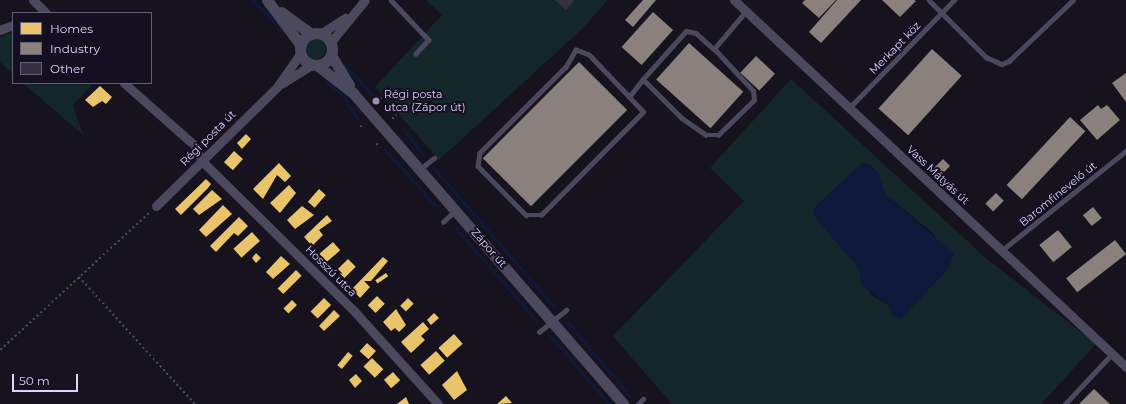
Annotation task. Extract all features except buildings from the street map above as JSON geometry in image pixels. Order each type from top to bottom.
[{"type":"street","points":[[34,0],[42,12]]},
{"type":"street","points":[[315,65],[331,55],[330,42],[351,14],[365,0]]},
{"type":"street","name":"Vass Mátyás út","points":[[734,0],[1126,367]]},
{"type":"street","points":[[270,4],[315,34],[330,42]]},
{"type":"street","name":"Zápor út","points":[[270,4],[300,49],[315,65],[353,93]]},
{"type":"street","points":[[300,49],[315,34],[351,14]]},
{"type":"street","points":[[0,30],[12,25]]},
{"type":"street","name":"Régi posta út","points":[[156,206],[277,87],[300,49]]},
{"type":"street","name":"Zápor út","points":[[331,55],[353,93],[623,404]]},
{"type":"street","name":"Régi posta út","points":[[277,87],[315,65]]},
{"type":"street","name":"Hosszú utca","points":[[125,84],[193,144],[202,161],[355,312],[438,404]]},
{"type":"lane","points":[[391,0],[429,40],[416,54]]},
{"type":"lane","points":[[930,0],[986,57],[1002,64],[1009,62],[1073,0]]},
{"type":"lane","name":"Merkapt köz","points":[[849,108],[954,0]]},
{"type":"lane","points":[[714,49],[746,11]]},
{"type":"lane","points":[[629,97],[643,79],[686,31],[696,33],[714,49],[753,91],[754,100],[718,135],[706,135],[682,118],[643,79]]},
{"type":"lane","points":[[576,50],[589,55],[629,97],[643,112],[541,215],[526,216],[478,166],[480,153],[566,67],[576,50]]},
{"type":"lane","name":"Baromfinevelő út","points":[[1001,251],[1126,151]]},
{"type":"lane","points":[[420,169],[434,158]]},
{"type":"lane","points":[[443,222],[456,210]]},
{"type":"lane","points":[[540,332],[566,310]]},
{"type":"lane","points":[[1065,404],[1112,354]]},
{"type":"lane","points":[[638,404],[643,399]]},
{"type":"path","points":[[377,102],[381,98]]},
{"type":"path","points":[[392,119],[396,115]]},
{"type":"path","points":[[360,127],[364,124]]},
{"type":"path","points":[[376,145],[380,142]]},
{"type":"path","points":[[0,350],[156,206]]},
{"type":"path","points":[[79,277],[195,404]]},
{"type":"green space","points":[[426,0],[608,0],[583,28],[439,160],[375,87],[442,15]]},
{"type":"green space","points":[[12,32],[12,73],[0,62],[0,37]]},
{"type":"green space","points":[[316,39],[323,42],[326,49],[323,56],[316,59],[309,56],[306,49],[309,42]]},
{"type":"green space","points":[[791,79],[987,259],[1096,344],[1041,404],[672,404],[613,336],[744,201],[710,168]],"holes":[[[869,164],[879,175],[885,194],[934,234],[948,269],[912,304],[906,315],[871,295],[859,268],[815,217],[813,209],[857,168]]]},
{"type":"green space","points":[[24,84],[93,84],[73,105],[83,135]]},
{"type":"water","points":[[862,163],[870,164],[879,174],[885,194],[954,254],[948,269],[901,319],[892,315],[889,305],[862,286],[859,268],[815,217],[813,209]]},
{"type":"waterway","points":[[253,0],[285,32]]},
{"type":"waterway","points":[[345,65],[374,96]]},
{"type":"waterway","points":[[328,82],[344,97],[358,119]]},
{"type":"waterway","points":[[404,130],[424,156]]},
{"type":"waterway","points":[[386,150],[437,207]]},
{"type":"waterway","points":[[434,168],[554,306]]},
{"type":"waterway","points":[[456,228],[537,321]]},
{"type":"waterway","points":[[568,322],[630,396]]},
{"type":"waterway","points":[[551,336],[609,404]]},
{"type":"place","name":"Régi posta utca (Zápor út)","points":[[376,101]]}]
